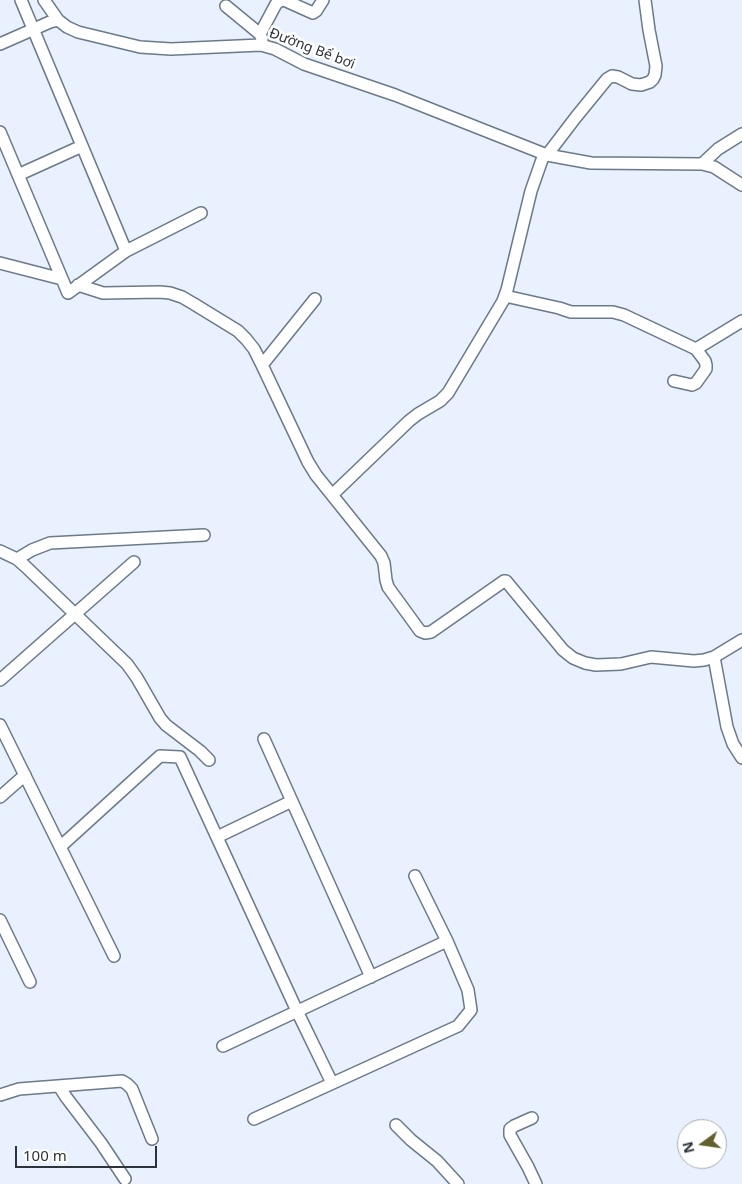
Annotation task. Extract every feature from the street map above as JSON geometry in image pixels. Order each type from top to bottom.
[{"type":"street","points":[[21,0],[126,251]]},
{"type":"street","points":[[0,44],[58,20],[44,0]]},
{"type":"street","points":[[226,6],[260,40],[276,4],[283,0],[313,13],[323,0]]},
{"type":"street","points":[[332,495],[409,421],[440,401],[448,393],[469,360],[505,296],[531,191],[546,155],[607,79],[612,76],[618,77],[632,84],[641,85],[653,79],[656,66],[648,30],[645,0]]},
{"type":"street","name":"Đường Bể bơi","points":[[58,20],[78,32],[140,47],[172,49],[260,40],[304,64],[395,95],[546,155],[591,162],[702,164]]},
{"type":"street","points":[[0,132],[68,293],[126,251],[201,213]]},
{"type":"street","points":[[742,134],[718,149],[702,164],[714,168],[742,185]]},
{"type":"street","points":[[18,175],[82,146]]},
{"type":"street","points":[[0,263],[62,278]]},
{"type":"street","points":[[78,285],[103,293],[170,293],[182,297],[246,339],[254,349],[308,462],[316,475],[380,556],[384,563],[388,588],[420,631],[425,633],[431,632],[502,581],[506,581],[563,650],[573,658],[585,663],[596,665],[621,664],[651,657],[694,661],[704,660],[714,657],[742,640]]},
{"type":"street","points":[[505,296],[571,312],[618,313],[696,349],[705,361],[706,369],[696,383],[692,385],[674,381]]},
{"type":"street","points":[[262,365],[315,299]]},
{"type":"street","points":[[696,349],[742,321]]},
{"type":"street","points":[[16,559],[50,543],[204,535]]},
{"type":"street","points":[[0,551],[25,566],[128,664],[160,718],[209,760]]},
{"type":"street","points":[[0,680],[134,562]]},
{"type":"street","points":[[714,657],[727,727],[733,744],[742,758]]},
{"type":"street","points":[[0,725],[114,956]]},
{"type":"street","points":[[264,739],[371,977]]},
{"type":"street","points":[[60,847],[160,756],[180,757],[332,1083]]},
{"type":"street","points":[[0,797],[25,775]]},
{"type":"street","points":[[217,837],[292,801]]},
{"type":"street","points":[[254,1119],[458,1026],[471,1010],[468,990],[447,941],[415,876]]},
{"type":"street","points":[[0,920],[30,982]]},
{"type":"street","points":[[223,1046],[447,941]]},
{"type":"street","points":[[0,1095],[19,1089],[122,1081],[132,1089],[152,1139]]},
{"type":"street","points":[[59,1086],[125,1179]]},
{"type":"street","points":[[532,1118],[510,1129],[510,1135],[536,1184]]},
{"type":"street","points":[[396,1125],[437,1161],[458,1184]]}]
